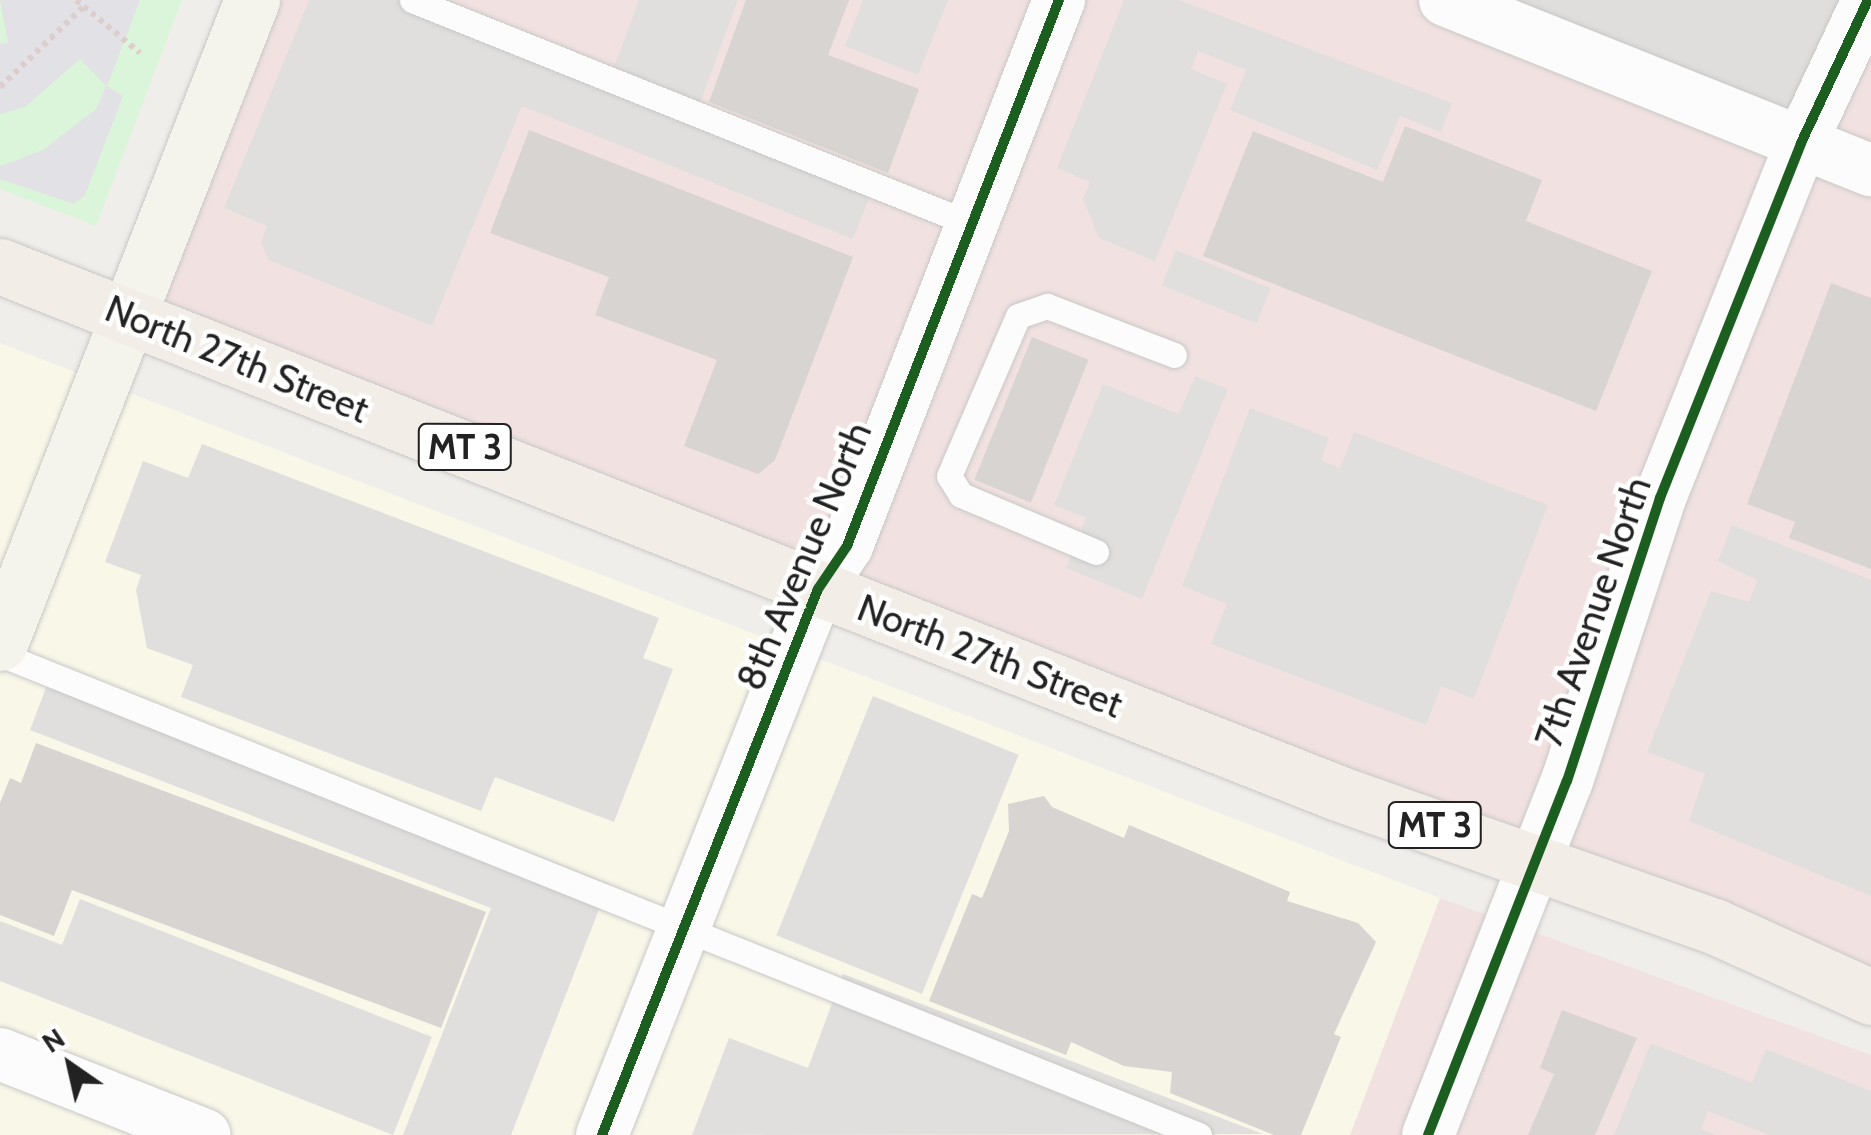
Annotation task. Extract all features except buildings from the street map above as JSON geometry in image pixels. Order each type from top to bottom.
[{"type":"main road","name":"North 27th Street","points":[[0,266],[1335,792],[1534,858],[1871,997]]},
{"type":"street","points":[[0,643],[252,0]]},
{"type":"street","name":"8th Avenue North","points":[[602,1135],[818,589],[847,546],[969,223],[1059,0]]},
{"type":"street","points":[[1444,0],[1871,170]]},
{"type":"street","name":"7th Avenue North","points":[[1428,1135],[1534,858],[1660,498],[1801,143],[1868,0]]},
{"type":"street","points":[[0,1054],[205,1135]]},
{"type":"lane","points":[[412,0],[969,223]]},
{"type":"lane","points":[[1096,552],[961,495],[948,476],[1018,316],[1046,306],[1174,355]]},
{"type":"lane","points":[[0,654],[682,933],[1199,1135]]},
{"type":"path","points":[[76,0],[140,52]]},
{"type":"path","points":[[0,87],[83,7]]},
{"type":"shaded area","points":[[0,0],[140,0],[107,86],[123,96],[85,195],[74,204],[0,179],[0,166],[43,150],[96,109],[106,86],[80,59],[25,107],[0,114],[0,44],[8,43]]},
{"type":"shaded area","points":[[245,0],[1435,0],[1801,142],[1871,0],[1871,993],[127,315]]},
{"type":"shaded area","points":[[309,0],[412,0],[609,81],[639,0],[738,0],[696,114],[874,186],[853,239],[522,106],[432,326],[269,260],[261,242],[267,226],[224,208]]},
{"type":"shaded area","points":[[863,0],[948,0],[918,75],[845,46]]},
{"type":"shaded area","points":[[1124,0],[1179,0],[1452,103],[1441,132],[1400,116],[1377,170],[1230,110],[1246,70],[1198,51],[1191,69],[1227,84],[1155,261],[1099,238],[1083,199],[1090,182],[1057,168]]},
{"type":"shaded area","points":[[1438,0],[1862,0],[1801,143]]},
{"type":"shaded area","points":[[1176,250],[1271,288],[1256,323],[1162,285]]},
{"type":"shaded area","points":[[0,343],[1440,898],[1350,1135],[0,1135]]},
{"type":"shaded area","points":[[1195,376],[1228,389],[1142,599],[1066,568],[1086,518],[1054,505],[1103,384],[1179,414]]},
{"type":"shaded area","points":[[1250,408],[1329,438],[1321,460],[1340,468],[1354,432],[1548,505],[1474,699],[1441,686],[1426,725],[1211,644],[1227,604],[1182,586]]},
{"type":"shaded area","points":[[202,444],[659,618],[643,658],[673,669],[614,822],[495,777],[481,811],[181,697],[193,665],[147,648],[136,590],[141,575],[105,562],[143,461],[188,478]]},
{"type":"shaded area","points":[[1732,525],[1871,580],[1871,896],[1689,821],[1705,774],[1647,752],[1711,591],[1749,602],[1757,580],[1718,561]]},
{"type":"shaded area","points":[[55,664],[609,884],[511,1135],[403,1135],[491,908],[30,730]]},
{"type":"shaded area","points":[[873,696],[1019,755],[922,994],[776,935]]},
{"type":"shaded area","points":[[1440,898],[1871,1055],[1871,1135],[1350,1135]]},
{"type":"shaded area","points":[[80,899],[432,1037],[393,1135],[0,981],[0,921],[62,945]]},
{"type":"shaded area","points":[[843,974],[1263,1134],[692,1135],[729,1038],[808,1068]]},
{"type":"shaded area","points":[[1651,1043],[1752,1083],[1766,1049],[1871,1091],[1871,1135],[1769,1135],[1708,1111],[1701,1129],[1716,1135],[1614,1135]]},
{"type":"green space","points":[[0,0],[182,0],[96,226],[0,189]]},
{"type":"cycle path","points":[[602,1135],[818,589],[847,546],[1059,0]]},
{"type":"cycle path","points":[[1428,1135],[1567,781],[1660,498],[1801,143],[1868,0]]}]
